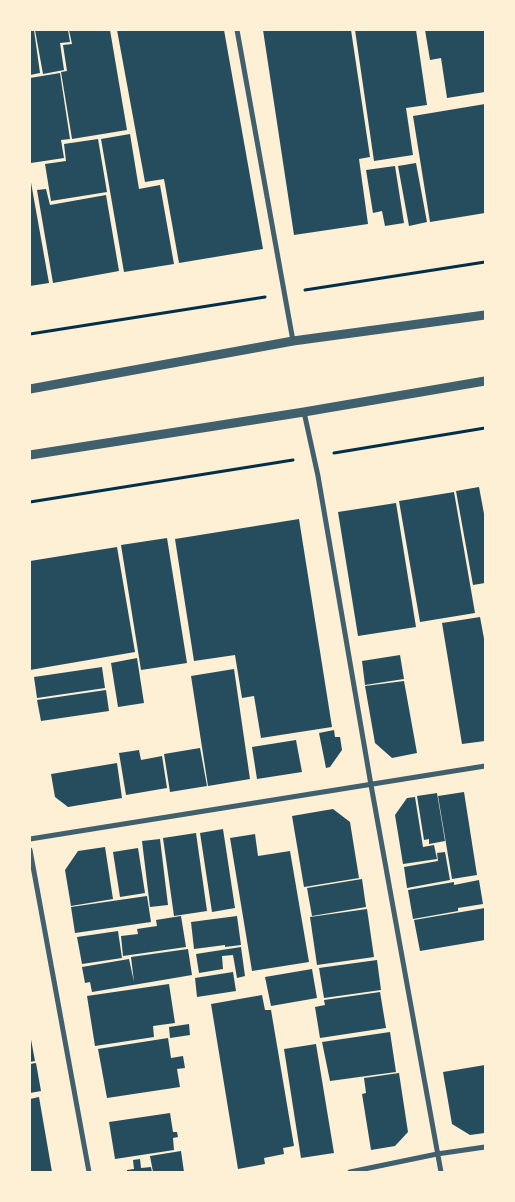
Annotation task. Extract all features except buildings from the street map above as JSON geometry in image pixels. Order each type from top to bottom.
[{"type":"street","points":[[237,30],[294,341]]},
{"type":"street","points":[[30,388],[294,341],[485,315]]},
{"type":"street","points":[[30,454],[304,412],[485,381]]},
{"type":"street","points":[[304,412],[320,486],[371,785],[441,1172]]},
{"type":"street","points":[[30,839],[485,766]]},
{"type":"street","points":[[30,850],[89,1172]]},
{"type":"street","points":[[350,1172],[438,1154],[485,1147]]},
{"type":"path","points":[[30,334],[485,262]]},
{"type":"path","points":[[30,502],[485,428]]}]
